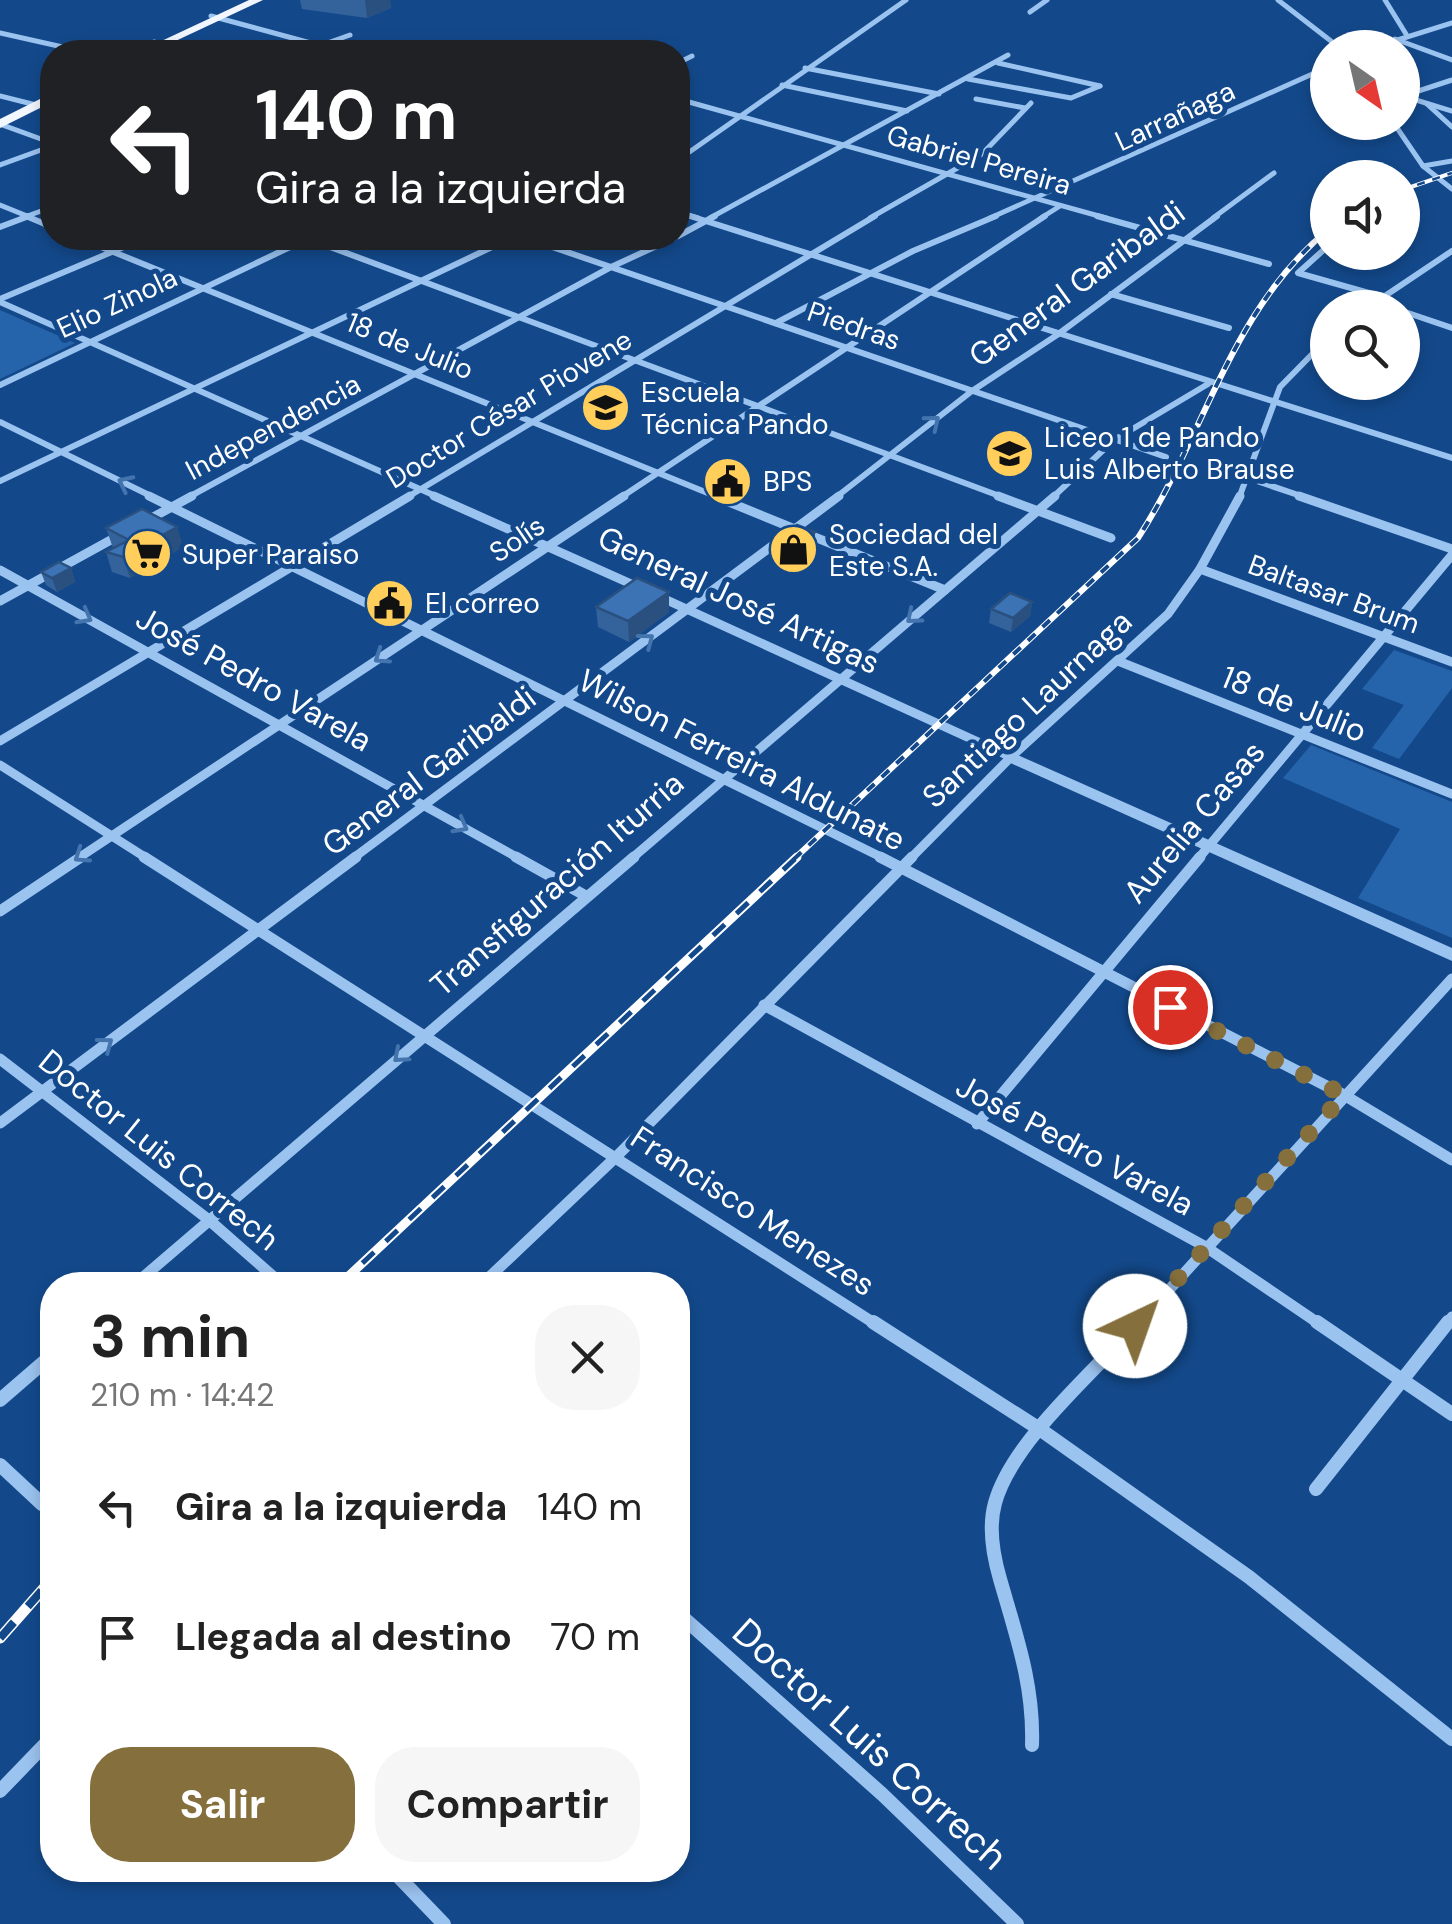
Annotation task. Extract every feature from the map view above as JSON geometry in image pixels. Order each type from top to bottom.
[{"type":"highway","points":[[216,17],[243,0]]},
{"type":"highway","points":[[164,40],[258,0]]},
{"type":"highway","points":[[0,122],[40,100]]},
{"type":"street","points":[[690,150],[906,0]]},
{"type":"street","points":[[1030,12],[1047,0]]},
{"type":"street","points":[[1278,0],[1317,30]]},
{"type":"street","points":[[1386,0],[1404,30]]},
{"type":"street","points":[[216,17],[299,40]]},
{"type":"street","points":[[1420,31],[1452,23]]},
{"type":"street","points":[[0,33],[40,42]]},
{"type":"street","points":[[337,40],[350,35]]},
{"type":"street","points":[[1420,49],[1452,60]]},
{"type":"street","name":"Independencia","points":[[690,229],[1008,56]]},
{"type":"street","points":[[968,79],[1071,98],[1100,86],[998,63]]},
{"type":"street","points":[[805,68],[940,94]]},
{"type":"street","name":"Larrañaga","points":[[776,323],[869,274],[1310,75]]},
{"type":"street","points":[[1420,90],[1452,80]]},
{"type":"street","points":[[782,85],[908,111]]},
{"type":"street","points":[[0,96],[32,104]]},
{"type":"street","name":"Doctor César Piovene","points":[[0,741],[636,361],[722,304],[812,256],[948,174],[986,150],[1028,105],[976,100]]},
{"type":"street","points":[[1422,100],[1452,111]]},
{"type":"street","points":[[1422,100],[1452,127]]},
{"type":"street","name":"Gabriel Pereira","points":[[690,103],[1269,264]]},
{"type":"street","points":[[0,122],[40,139]]},
{"type":"street","points":[[1405,140],[1423,166],[1450,186]]},
{"type":"street","points":[[0,166],[40,149]]},
{"type":"street","points":[[1423,166],[1452,161]]},
{"type":"street","name":"General Garibaldi","points":[[0,1123],[688,610],[972,391],[1274,173]]},
{"type":"street","points":[[0,206],[40,222]]},
{"type":"street","name":"Solís","points":[[0,911],[759,407],[843,346],[1060,206]]},
{"type":"street","points":[[0,227],[40,211]]},
{"type":"street","points":[[690,216],[1208,384],[1452,458]]},
{"type":"street","name":"Elio Zinola","points":[[0,385],[282,250]]},
{"type":"street","points":[[339,250],[1110,538]]},
{"type":"street","points":[[0,481],[488,250]]},
{"type":"street","name":"Piedras","points":[[561,250],[1166,457]]},
{"type":"street","name":"Independencia","points":[[141,524],[648,250]]},
{"type":"street","points":[[0,300],[113,251]]},
{"type":"street","name":"18 de Julio","points":[[113,251],[945,590]]},
{"type":"street","points":[[1394,290],[1451,252]]},
{"type":"street","points":[[1310,262],[1298,273],[1349,290]]},
{"type":"street","points":[[1111,294],[1230,328]]},
{"type":"street","name":"General José Artigas","points":[[0,300],[1452,956]]},
{"type":"street","points":[[1420,317],[1452,328]]},
{"type":"street","name":"Santiago Laurnaga","points":[[495,1272],[617,1156],[1010,756],[1168,614],[1200,568],[1248,478],[1261,448],[1271,402],[1310,356]]},
{"type":"street","name":"Transfiguración Iturria","points":[[149,1272],[1040,510],[1114,440],[1208,384]]},
{"type":"street","name":"Wilson Ferreira Aldunate","points":[[0,422],[902,868],[1344,1095],[1452,1160]]},
{"type":"street","points":[[1248,478],[1452,552]]},
{"type":"street","points":[[0,601],[125,533]]},
{"type":"street","name":"Aurelia Casas","points":[[977,1124],[1452,552]]},
{"type":"street","name":"Baltasar Brum","points":[[1200,568],[1452,662]]},
{"type":"street","name":"José Pedro Varela","points":[[0,570],[586,896]]},
{"type":"street","name":"18 de Julio","points":[[1118,661],[1452,794]]},
{"type":"street","name":"Francisco Menezes","points":[[0,765],[1041,1430],[1249,1577],[1452,1739]]},
{"type":"street","points":[[1032,1744],[1034,1710],[1021,1645],[998,1576],[992,1516],[1011,1470],[1041,1430],[1452,979]]},
{"type":"street","name":"José Pedro Varela","points":[[764,1004],[1206,1247],[1452,1414]]},
{"type":"street","name":"Doctor Luis Correch","points":[[0,1058],[210,1220],[268,1272]]},
{"type":"street","points":[[1316,1489],[1452,1317]]},
{"type":"street","points":[[0,1400],[40,1365]]},
{"type":"street","points":[[0,1465],[40,1502]]},
{"type":"street","name":"Doctor Luis Correch","points":[[690,1624],[882,1794],[1017,1924]]},
{"type":"street","points":[[0,1791],[40,1749]]},
{"type":"street","points":[[404,1882],[444,1924]]},
{"type":"shaded area","points":[[0,310],[75,343],[0,379]]},
{"type":"shaded area","points":[[1394,650],[1452,671],[1452,688],[1399,759],[1372,748],[1404,705],[1362,689]]},
{"type":"shaded area","points":[[1311,745],[1452,802],[1452,938],[1358,898],[1400,829],[1283,778]]},
{"type":"building","points":[[142,509],[177,527],[123,557],[106,552],[129,540],[106,528]]},
{"type":"building","points":[[797,525],[815,532],[792,550],[773,542]]},
{"type":"building","points":[[59,562],[71,568],[52,578],[41,572]]},
{"type":"building","points":[[637,578],[669,592],[628,621],[596,607]]},
{"type":"building","points":[[1010,593],[1032,602],[1013,618],[991,609]]},
{"type":"railway","points":[[1420,184],[1452,173]]},
{"type":"railway","points":[[794,859],[1138,538],[1242,335],[1266,297],[1310,247]]},
{"type":"railway","points":[[353,1272],[797,857]]},
{"type":"railway","points":[[0,1638],[40,1593]]},
{"type":"place","name":"Escuela Técnica Pando","points":[[606,408]]},
{"type":"place","name":"Liceo 1 de Pando Luis Alberto Brause","points":[[1009,453]]},
{"type":"place","name":"BPS","points":[[728,481]]},
{"type":"place","name":"Sociedad del Este S.A.","points":[[794,550]]},
{"type":"place","name":"Super Paraiso","points":[[147,554]]},
{"type":"place","name":"El correo","points":[[390,603]]},
{"type":"route","points":[[1135,1326],[1344,1095],[1170,1007]]}]
